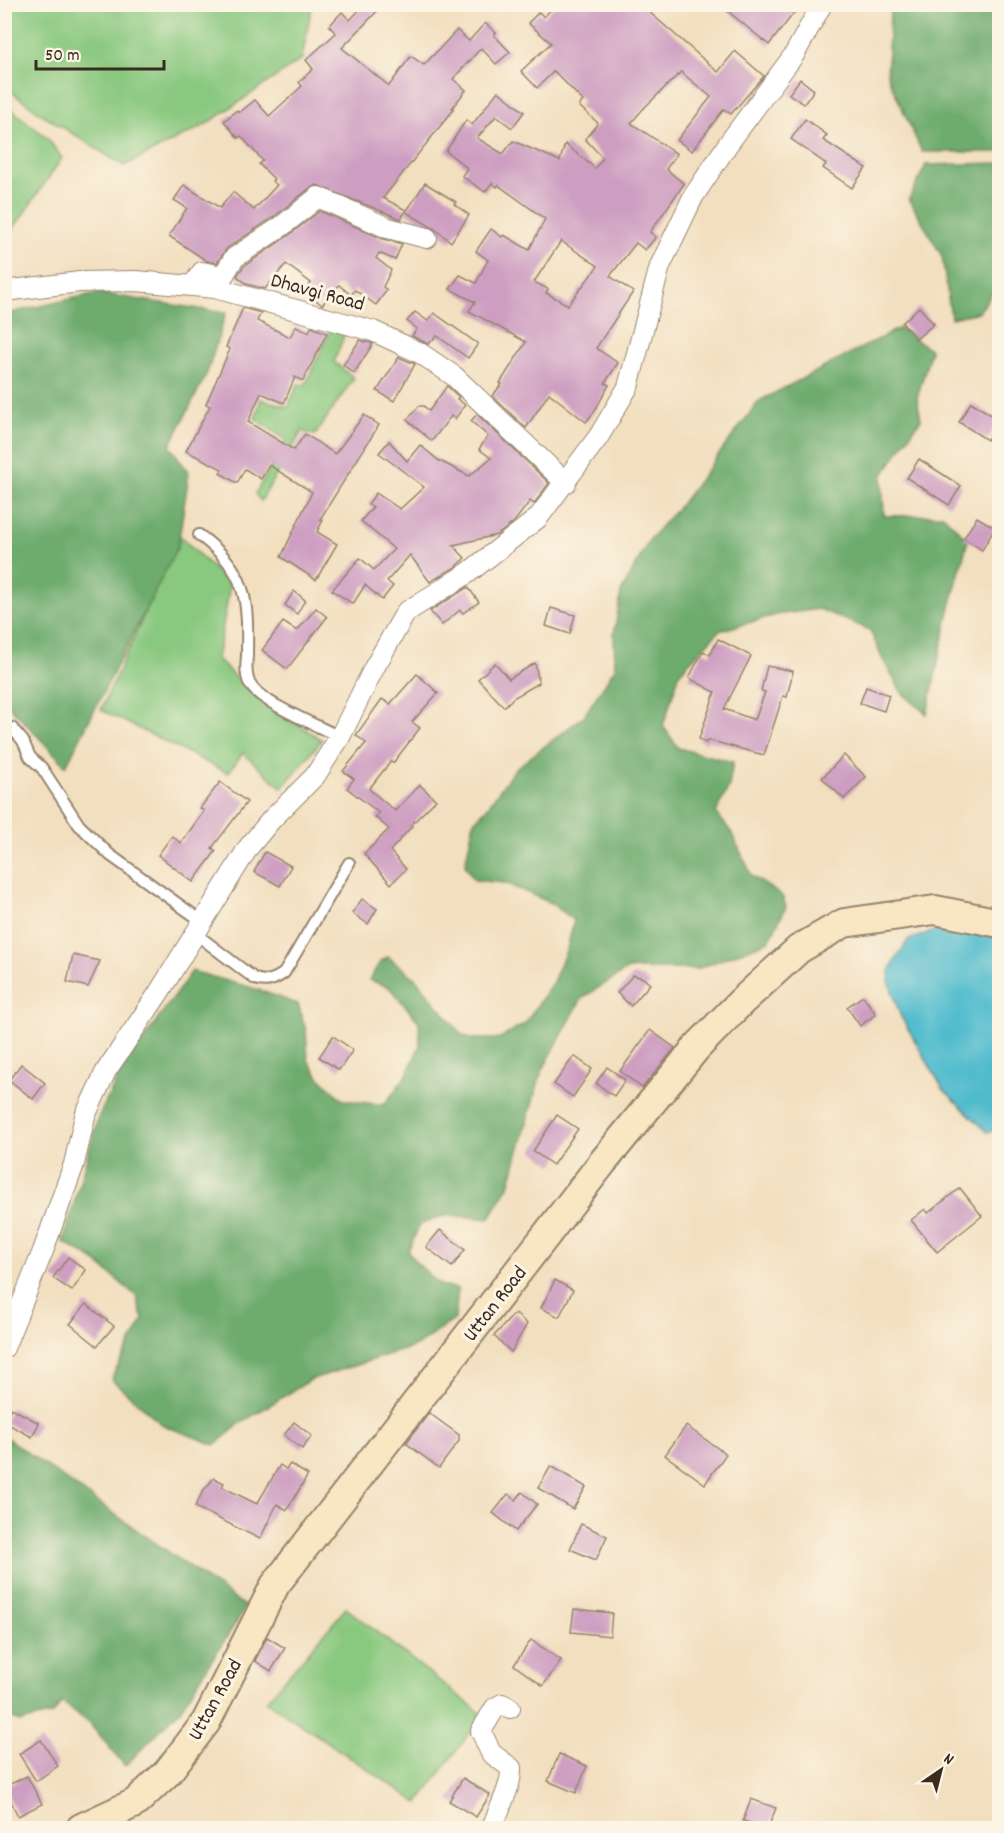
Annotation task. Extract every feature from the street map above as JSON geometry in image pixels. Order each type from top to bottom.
[{"type":"main road","name":"Uttan Road","points":[[81,1828],[135,1803],[167,1773],[206,1722],[274,1585],[602,1163],[697,1047],[741,1002],[799,949],[844,923],[935,910],[999,923]]},
{"type":"street","points":[[4,1348],[43,1251],[70,1175],[85,1116],[106,1071],[159,994],[248,848],[271,820],[315,776],[340,737],[374,668],[406,612],[468,573],[538,518],[599,436],[628,387],[660,266],[693,197],[728,144],[794,55],[822,4]]},
{"type":"street","points":[[192,286],[202,272],[223,276],[234,258],[282,226],[318,197],[388,228],[427,238]]},
{"type":"street","name":"Dhavgi Road","points":[[4,291],[80,282],[136,281],[215,288],[373,331],[420,353],[454,376],[566,483]]},
{"type":"street","points":[[492,1828],[512,1780],[511,1768],[491,1753],[481,1731],[495,1708],[502,1704],[510,1708]]},
{"type":"lane","points":[[199,535],[218,549],[235,571],[244,592],[248,622],[246,672],[250,686],[261,697],[340,737]]},
{"type":"lane","points":[[4,727],[12,728],[23,741],[30,756],[42,768],[78,825],[110,855],[200,928],[255,979],[275,980],[284,973],[349,863]]},
{"type":"green space","points":[[895,4],[999,5],[999,152],[922,152],[887,75],[890,12]]},
{"type":"green space","points":[[4,5],[312,5],[302,59],[205,125],[124,166],[43,115],[5,87]]},
{"type":"green space","points":[[5,104],[48,139],[62,158],[5,241]]},
{"type":"green space","points":[[999,163],[999,283],[979,312],[951,318],[942,256],[909,199],[926,165]]},
{"type":"green space","points":[[97,293],[226,313],[207,373],[170,446],[189,473],[178,546],[66,766],[5,702],[5,314]]},
{"type":"green space","points":[[332,327],[345,333],[334,362],[354,378],[315,435],[302,431],[261,501],[255,494],[286,440],[255,419],[261,399],[288,407],[298,384],[305,385]]},
{"type":"green space","points":[[900,328],[931,350],[917,398],[921,419],[882,476],[884,516],[943,515],[968,540],[949,611],[927,714],[902,693],[882,658],[870,630],[819,609],[776,615],[719,631],[680,672],[663,726],[678,748],[733,762],[729,786],[716,813],[731,832],[752,876],[782,896],[786,907],[769,941],[697,969],[628,969],[582,998],[541,1073],[509,1186],[489,1219],[446,1215],[420,1224],[408,1251],[440,1285],[458,1289],[455,1319],[416,1346],[312,1379],[242,1422],[215,1445],[163,1425],[111,1379],[143,1320],[136,1296],[94,1260],[63,1242],[98,1118],[120,1073],[192,971],[256,989],[298,1004],[306,1030],[308,1060],[319,1077],[343,1100],[384,1105],[406,1076],[420,1045],[419,1022],[389,987],[369,980],[380,962],[388,957],[415,978],[462,1035],[473,1039],[498,1039],[525,1024],[553,982],[568,946],[574,920],[549,902],[505,883],[474,880],[465,865],[474,821],[486,809],[515,769],[584,716],[615,668],[614,634],[621,592],[650,539],[683,502],[759,401]]},
{"type":"green space","points":[[180,536],[230,585],[217,659],[251,693],[322,740],[282,788],[243,753],[228,773],[101,710]]},
{"type":"green space","points":[[4,1436],[246,1607],[180,1710],[125,1766],[89,1723],[62,1702],[53,1714],[20,1722],[5,1715]]},
{"type":"green space","points":[[346,1608],[483,1715],[418,1803],[266,1701]]},
{"type":"water","points":[[937,930],[999,937],[999,1130],[987,1132],[943,1089],[900,1015],[889,982],[891,967],[908,940]]},
{"type":"building","points":[[365,4],[384,4],[342,48],[389,86],[411,56],[424,65],[457,30],[469,41],[485,23],[496,33],[494,35],[510,52],[496,64],[481,48],[453,79],[466,90],[452,108],[454,109],[383,198],[406,210],[401,219],[317,185],[227,248],[217,263],[207,261],[169,236],[187,208],[174,200],[184,185],[220,208],[233,192],[254,210],[277,185],[259,164],[263,161],[241,136],[238,138],[224,121],[237,110],[239,113],[255,100],[269,116],[302,86],[299,82],[313,69],[306,60],[336,33],[329,26],[342,12],[350,20]]},
{"type":"building","points":[[556,4],[640,4],[718,72],[735,51],[764,76],[731,114],[724,109],[692,151],[677,140],[711,97],[681,72],[631,123],[677,154],[666,169],[684,184],[650,232],[656,237],[645,250],[636,243],[610,276],[633,292],[596,348],[618,363],[605,383],[609,385],[594,412],[586,422],[549,393],[526,428],[492,396],[502,384],[500,383],[526,342],[469,311],[475,302],[450,289],[460,275],[476,283],[488,260],[476,251],[491,229],[529,250],[545,219],[498,185],[497,187],[492,183],[485,192],[462,176],[467,168],[446,151],[466,120],[472,125],[498,91],[524,112],[512,128],[496,116],[477,138],[503,154],[513,141],[560,161],[565,144],[595,168],[603,158],[585,139],[598,123],[579,106],[583,101],[554,71],[537,88],[521,71],[551,43],[528,23],[539,12],[544,17]],"holes":[[[561,241],[598,266],[568,305],[546,293],[548,289],[534,282]]]},
{"type":"building","points":[[719,4],[801,4],[769,45]]},
{"type":"building","points":[[800,79],[814,90],[804,104],[789,94]]},
{"type":"building","points":[[805,119],[827,135],[823,140],[866,168],[852,188],[823,168],[826,164],[791,139]]},
{"type":"building","points":[[425,183],[456,202],[454,204],[469,215],[451,242],[435,229],[406,212]]},
{"type":"building","points":[[320,211],[383,239],[402,244],[395,260],[379,253],[376,258],[391,270],[383,287],[387,290],[376,305],[355,290],[351,295],[339,285],[322,305],[305,291],[311,283],[286,264],[265,289],[247,284],[237,276],[243,267]]},
{"type":"building","points":[[919,307],[934,324],[916,339],[902,323]]},
{"type":"building","points":[[243,308],[261,313],[257,321],[290,337],[296,326],[309,332],[311,327],[327,333],[303,381],[295,377],[284,403],[261,393],[248,422],[294,450],[305,434],[335,454],[364,415],[379,425],[320,519],[323,520],[317,532],[337,544],[316,580],[281,557],[312,492],[269,465],[261,479],[245,469],[237,483],[220,473],[222,469],[186,451],[210,406],[206,404],[230,349],[226,347]]},
{"type":"building","points":[[415,312],[428,321],[434,313],[478,344],[468,358],[437,336],[428,344],[412,336],[417,329],[407,321]]},
{"type":"building","points":[[360,340],[373,344],[354,373],[343,365]]},
{"type":"building","points":[[399,357],[415,364],[394,401],[377,391]]},
{"type":"building","points":[[447,386],[465,405],[455,419],[451,416],[432,441],[407,420],[419,406],[424,406],[429,411]]},
{"type":"building","points":[[971,402],[999,420],[987,440],[959,422]]},
{"type":"building","points":[[477,414],[549,483],[534,504],[530,501],[514,522],[497,535],[453,545],[465,558],[454,568],[430,582],[410,555],[387,581],[393,586],[382,600],[365,585],[353,604],[332,590],[360,558],[374,570],[394,549],[361,521],[373,507],[368,504],[376,493],[400,509],[424,487],[379,453],[389,441],[407,461],[420,445],[438,460],[469,476],[491,458],[479,449],[488,436],[471,421]]},
{"type":"building","points":[[919,459],[961,486],[949,505],[907,478]]},
{"type":"building","points":[[977,517],[995,528],[982,550],[964,538]]},
{"type":"building","points":[[468,587],[479,602],[463,613],[460,610],[442,625],[430,611]]},
{"type":"building","points":[[294,591],[305,600],[297,614],[285,605]]},
{"type":"building","points":[[316,608],[327,617],[287,669],[262,650],[283,622],[297,631]]},
{"type":"building","points":[[551,608],[575,615],[570,634],[546,626]]},
{"type":"building","points":[[718,639],[751,656],[724,709],[755,720],[765,692],[761,691],[767,666],[793,671],[787,697],[783,696],[764,755],[708,740],[706,743],[699,739],[715,692],[689,678],[703,651],[710,655]]},
{"type":"building","points":[[495,663],[509,679],[535,663],[539,683],[513,698],[504,707],[478,679]]},
{"type":"building","points":[[417,674],[438,693],[412,722],[420,728],[369,789],[395,811],[420,785],[436,800],[411,825],[390,851],[406,869],[391,884],[364,854],[389,829],[375,817],[379,813],[347,788],[354,779],[343,771],[366,743],[356,735],[382,699],[390,704]]},
{"type":"building","points":[[866,687],[889,695],[884,711],[860,703]]},
{"type":"building","points":[[844,755],[866,777],[844,799],[822,778]]},
{"type":"building","points":[[220,782],[247,802],[212,848],[216,851],[193,882],[158,855],[172,836],[181,843],[204,811],[200,808]]},
{"type":"building","points":[[265,852],[291,866],[280,886],[254,872]]},
{"type":"building","points":[[362,899],[377,909],[368,924],[352,913]]},
{"type":"building","points":[[73,955],[100,961],[88,987],[67,982]]},
{"type":"building","points":[[633,975],[643,978],[650,984],[631,1006],[617,993]]},
{"type":"building","points":[[863,996],[876,1014],[860,1026],[847,1007]]},
{"type":"building","points":[[650,1030],[675,1048],[642,1088],[620,1071]]},
{"type":"building","points":[[333,1036],[353,1050],[339,1070],[319,1057]]},
{"type":"building","points":[[574,1056],[592,1069],[573,1097],[554,1084]]},
{"type":"building","points":[[21,1064],[45,1083],[33,1099],[9,1080]]},
{"type":"building","points":[[607,1067],[625,1080],[614,1096],[596,1083]]},
{"type":"building","points":[[557,1115],[578,1129],[553,1165],[533,1151]]},
{"type":"building","points":[[960,1188],[982,1216],[937,1252],[911,1220],[925,1209],[928,1213]]},
{"type":"building","points":[[440,1230],[465,1250],[452,1267],[426,1247]]},
{"type":"building","points":[[68,1257],[86,1270],[72,1291],[53,1278]]},
{"type":"building","points":[[555,1280],[573,1290],[559,1317],[541,1308]]},
{"type":"building","points":[[86,1304],[114,1326],[97,1346],[70,1324]]},
{"type":"building","points":[[515,1313],[527,1324],[511,1352],[494,1336]]},
{"type":"building","points":[[11,1408],[39,1423],[32,1437],[4,1422]]},
{"type":"building","points":[[429,1413],[459,1435],[459,1441],[439,1468],[406,1443]]},
{"type":"building","points":[[294,1422],[312,1436],[302,1449],[284,1435]]},
{"type":"building","points":[[686,1426],[726,1454],[705,1484],[665,1455]]},
{"type":"building","points":[[290,1464],[308,1475],[287,1510],[277,1504],[260,1539],[195,1507],[203,1491],[214,1478],[224,1483],[222,1487],[257,1504],[280,1465],[286,1469]]},
{"type":"building","points":[[551,1466],[586,1487],[573,1509],[538,1488]]},
{"type":"building","points":[[522,1492],[537,1504],[516,1531],[493,1513],[508,1494],[516,1500]]},
{"type":"building","points":[[581,1524],[607,1536],[596,1560],[570,1549]]},
{"type":"building","points":[[574,1609],[612,1613],[610,1636],[571,1632]]},
{"type":"building","points":[[267,1637],[285,1648],[271,1671],[255,1661]]},
{"type":"building","points":[[531,1640],[561,1660],[543,1686],[514,1665]]},
{"type":"building","points":[[41,1740],[58,1766],[36,1781],[19,1754]]},
{"type":"building","points":[[559,1754],[587,1766],[576,1793],[548,1781]]},
{"type":"building","points":[[27,1776],[42,1804],[18,1816],[4,1787]]},
{"type":"building","points":[[463,1778],[490,1795],[476,1817],[449,1801]]},
{"type":"building","points":[[751,1799],[776,1808],[768,1828],[743,1821]]}]
